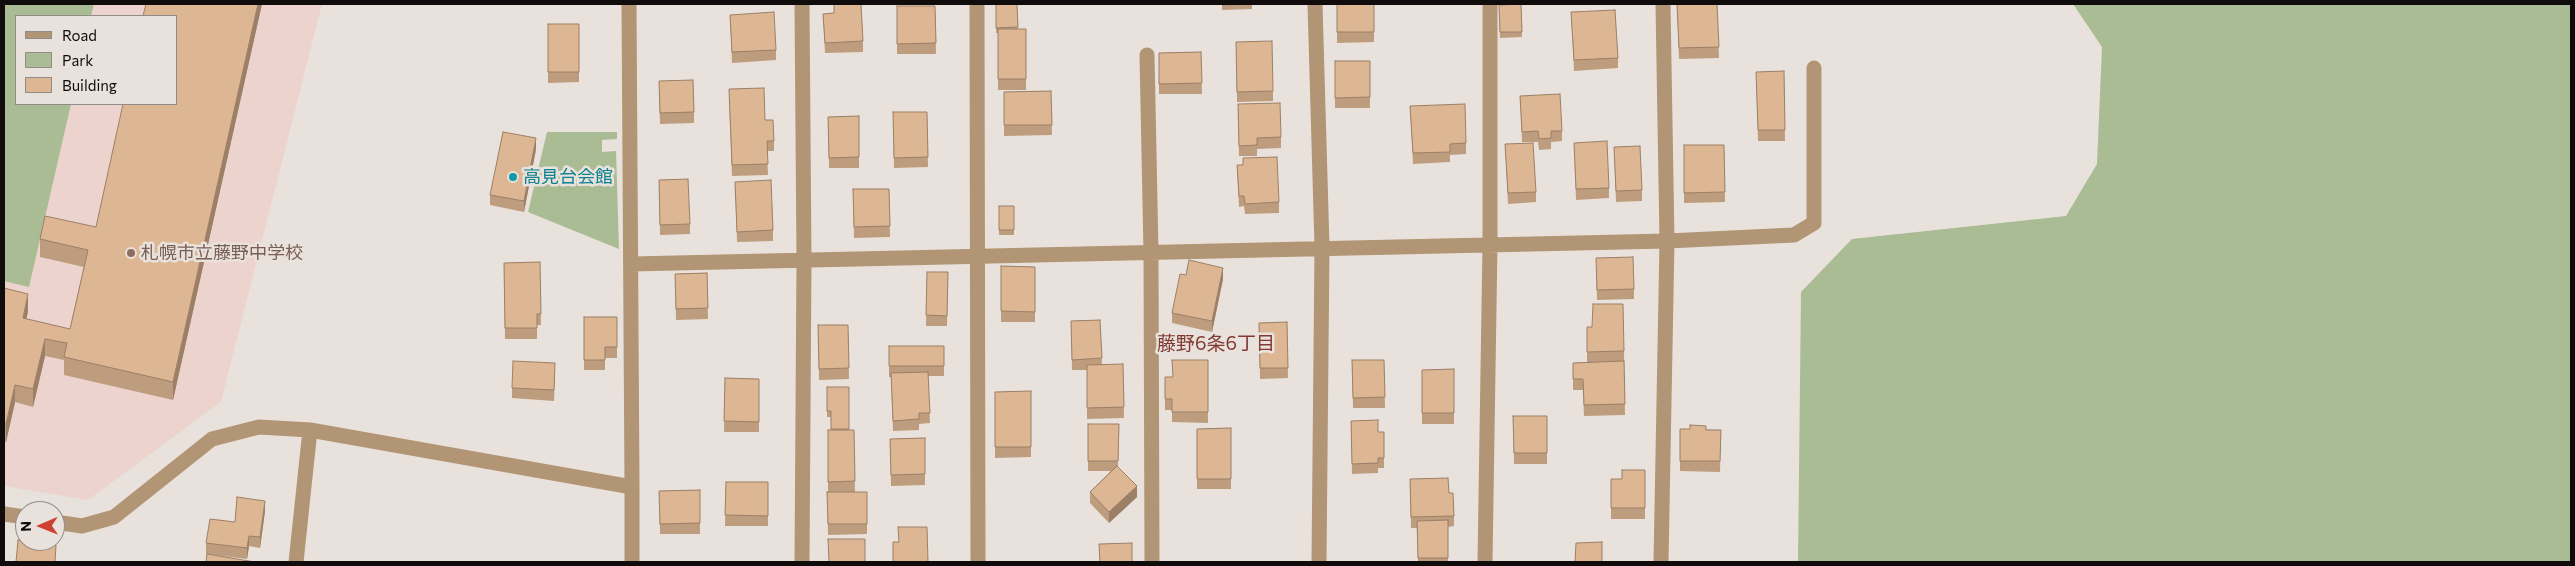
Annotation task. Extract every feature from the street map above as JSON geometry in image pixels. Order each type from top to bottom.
[{"type":"street","points":[[629,4],[632,562]]},
{"type":"street","points":[[802,4],[804,260],[802,562]]},
{"type":"street","points":[[977,4],[978,562]]},
{"type":"street","points":[[1315,4],[1322,247],[1318,562]]},
{"type":"street","points":[[1485,562],[1490,244],[1490,4]]},
{"type":"street","points":[[1661,562],[1667,241],[1663,4]]},
{"type":"street","points":[[1146,55],[1151,252],[1152,562]]},
{"type":"street","points":[[631,264],[1322,247],[1667,241],[1794,236],[1814,223],[1814,68]]},
{"type":"street","points":[[65,523],[82,526],[114,517],[212,439],[259,427],[310,430],[632,487]]},
{"type":"street","points":[[296,562],[310,430]]},
{"type":"shaded area","name":"札幌市立藤野中学校","points":[[4,4],[322,4],[221,402],[88,500],[4,486]]},
{"type":"green space","points":[[4,4],[94,4],[91,15],[15,15],[15,105],[71,105],[29,287],[4,281]]},
{"type":"green space","points":[[2073,4],[2571,4],[2571,562],[1798,562],[1801,292],[1852,239],[2066,216],[2097,164],[2102,47]]},
{"type":"green space","points":[[547,132],[617,132],[617,139],[602,140],[602,152],[616,151],[619,249],[528,212]]},
{"type":"building","points":[[146,4],[258,4],[173,382],[64,357],[67,343],[45,339],[33,389],[15,385],[6,424],[4,424],[4,288],[28,294],[23,318],[70,329],[88,250],[40,239],[45,216],[96,227],[123,105],[178,105],[178,15],[143,15]]},
{"type":"building","points":[[834,4],[861,4],[863,41],[825,43],[823,14],[834,13]]},
{"type":"building","points":[[996,4],[1017,4],[1018,27],[996,28]]},
{"type":"building","points":[[1337,4],[1374,4],[1374,32],[1337,32]]},
{"type":"building","points":[[1521,4],[1522,32],[1500,32],[1499,5]]},
{"type":"building","points":[[1677,4],[1717,4],[1719,47],[1679,48]]},
{"type":"building","points":[[897,6],[935,6],[936,43],[897,44]]},
{"type":"building","points":[[1615,10],[1618,58],[1574,60],[1571,12]]},
{"type":"building","points":[[774,12],[776,50],[732,52],[730,15]]},
{"type":"building","points":[[548,24],[579,24],[579,72],[548,72]]},
{"type":"building","points":[[998,29],[1026,29],[1026,79],[998,79]]},
{"type":"building","points":[[1272,41],[1273,91],[1237,92],[1236,42]]},
{"type":"building","points":[[1201,52],[1202,83],[1159,84],[1159,53]]},
{"type":"building","points":[[1335,61],[1370,61],[1370,97],[1335,98]]},
{"type":"building","points":[[1784,71],[1785,130],[1758,130],[1756,72]]},
{"type":"building","points":[[693,80],[694,112],[660,113],[659,81]]},
{"type":"building","points":[[764,88],[765,120],[773,120],[774,141],[767,141],[768,164],[732,165],[729,89]]},
{"type":"building","points":[[1051,91],[1052,125],[1004,125],[1004,92]]},
{"type":"building","points":[[1560,94],[1562,131],[1551,131],[1551,138],[1539,139],[1538,131],[1522,132],[1520,96]]},
{"type":"building","points":[[1280,103],[1281,137],[1257,138],[1257,145],[1239,146],[1238,104]]},
{"type":"building","points":[[1465,104],[1466,143],[1450,144],[1450,152],[1413,153],[1410,106]]},
{"type":"building","points":[[893,112],[927,112],[928,157],[894,158]]},
{"type":"building","points":[[859,116],[859,157],[829,158],[828,117]]},
{"type":"building","name":"高見台会館","points":[[503,132],[536,138],[524,201],[490,195]]},
{"type":"building","points":[[1607,141],[1609,188],[1576,189],[1574,143]]},
{"type":"building","points":[[1533,143],[1536,192],[1508,193],[1505,144]]},
{"type":"building","points":[[1684,145],[1724,145],[1725,192],[1684,193]]},
{"type":"building","points":[[1640,146],[1642,190],[1616,191],[1614,147]]},
{"type":"building","points":[[1277,157],[1279,202],[1245,204],[1244,196],[1239,196],[1237,165],[1243,165],[1243,158]]},
{"type":"building","points":[[688,179],[690,224],[660,225],[659,180]]},
{"type":"building","points":[[771,180],[773,230],[737,232],[735,182]]},
{"type":"building","points":[[853,189],[889,189],[890,226],[854,227]]},
{"type":"building","points":[[999,206],[1014,206],[1014,230],[999,230]]},
{"type":"building","points":[[1633,257],[1634,289],[1597,290],[1596,258]]},
{"type":"building","points":[[1189,260],[1223,268],[1212,321],[1172,313],[1180,274],[1186,275]]},
{"type":"building","points":[[540,262],[541,314],[537,314],[537,328],[505,328],[504,263]]},
{"type":"building","points":[[1001,266],[1035,267],[1035,312],[1001,311]]},
{"type":"building","points":[[927,272],[948,272],[947,316],[926,315]]},
{"type":"building","points":[[707,273],[708,308],[676,309],[675,274]]},
{"type":"building","points":[[1593,304],[1623,304],[1624,351],[1587,352],[1587,327],[1592,327]]},
{"type":"building","points":[[584,317],[617,317],[617,347],[605,347],[605,360],[584,360]]},
{"type":"building","points":[[1100,320],[1102,358],[1072,360],[1071,321]]},
{"type":"building","points":[[1287,322],[1288,368],[1260,368],[1259,323]]},
{"type":"building","points":[[818,325],[848,325],[849,368],[819,369]]},
{"type":"building","points":[[889,346],[944,346],[944,366],[889,366]]},
{"type":"building","points":[[1172,360],[1208,360],[1208,412],[1172,412],[1172,399],[1165,399],[1165,377],[1173,377]]},
{"type":"building","points":[[1352,360],[1384,360],[1385,397],[1353,398]]},
{"type":"building","points":[[513,361],[555,363],[554,390],[512,388]]},
{"type":"building","points":[[1624,361],[1625,404],[1584,405],[1583,379],[1573,379],[1573,363]]},
{"type":"building","points":[[1123,364],[1124,407],[1087,408],[1087,365]]},
{"type":"building","points":[[1454,369],[1454,413],[1422,413],[1422,370]]},
{"type":"building","points":[[928,372],[930,413],[919,413],[919,419],[893,421],[891,373]]},
{"type":"building","points":[[725,378],[759,379],[759,422],[724,421]]},
{"type":"building","points":[[827,387],[849,387],[849,429],[831,429],[831,411],[827,411]]},
{"type":"building","points":[[1031,391],[1031,447],[995,447],[995,392]]},
{"type":"building","points":[[1513,416],[1547,416],[1547,453],[1514,453]]},
{"type":"building","points":[[1378,420],[1378,432],[1384,432],[1384,458],[1378,458],[1378,463],[1352,464],[1351,421]]},
{"type":"building","points":[[1088,424],[1119,424],[1118,461],[1088,461]]},
{"type":"building","points":[[1690,425],[1706,426],[1706,430],[1721,430],[1720,461],[1680,461],[1680,429],[1690,429]]},
{"type":"building","points":[[1231,428],[1231,479],[1197,479],[1197,429]]},
{"type":"building","points":[[828,430],[854,430],[855,481],[828,482]]},
{"type":"building","points":[[925,438],[925,474],[891,475],[890,439]]},
{"type":"building","points":[[1117,466],[1137,486],[1109,512],[1090,492]]},
{"type":"building","points":[[1622,470],[1645,470],[1645,508],[1611,508],[1611,479],[1622,479]]},
{"type":"building","points":[[1448,478],[1449,493],[1453,493],[1454,516],[1411,517],[1410,479]]},
{"type":"building","points":[[726,482],[768,482],[768,516],[725,515]]},
{"type":"building","points":[[700,490],[700,523],[660,524],[659,491]]},
{"type":"building","points":[[827,492],[867,492],[867,524],[828,524]]},
{"type":"building","points":[[237,497],[265,501],[260,537],[249,536],[247,548],[206,543],[210,519],[235,522]]},
{"type":"building","points":[[1448,520],[1448,558],[1418,558],[1417,521]]},
{"type":"building","points":[[898,527],[927,527],[928,562],[893,562],[893,542],[899,542]]},
{"type":"building","points":[[828,539],[865,539],[865,562],[829,562]]},
{"type":"building","points":[[1602,542],[1602,562],[1575,562],[1576,543]]},
{"type":"building","points":[[1132,543],[1132,562],[1100,562],[1099,544]]},
{"type":"building","points":[[17,551],[56,551],[55,562],[16,562]]},
{"type":"building","points":[[207,554],[255,562],[206,562]]},
{"type":"place","name":"高見台会館","points":[[513,177]]},
{"type":"place","name":"札幌市立藤野中学校","points":[[131,253]]},
{"type":"district","name":"藤野6条6丁目","points":[[1216,344]]}]
